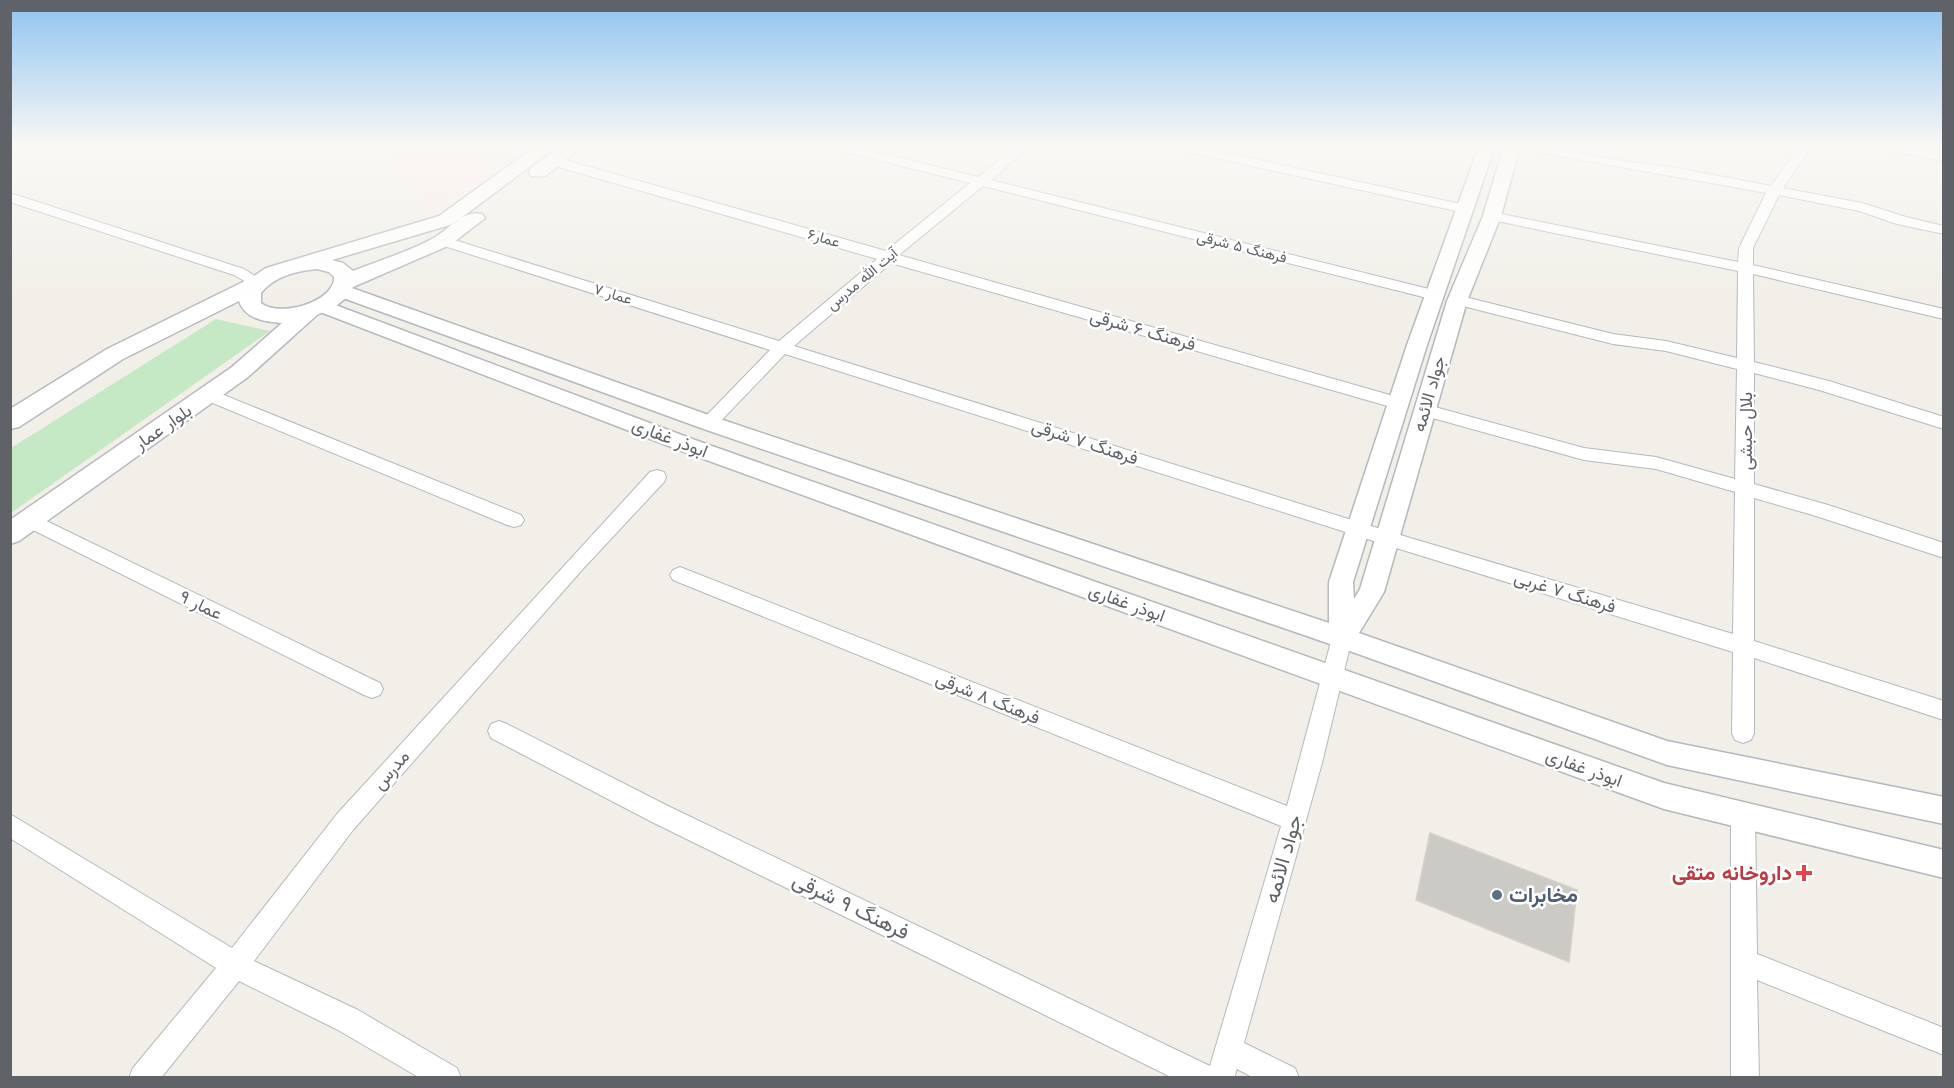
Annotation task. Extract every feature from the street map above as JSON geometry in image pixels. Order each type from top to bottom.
[{"type":"main road","name":"بلوار عمار","points":[[13,416],[115,354],[263,274],[446,220],[482,197]]},
{"type":"main road","name":"بلوار عمار","points":[[20,527],[209,395],[329,298],[443,241],[497,197]]},
{"type":"main road","points":[[309,263],[331,265],[340,269],[345,275],[329,298],[274,317],[251,309],[248,301],[250,292],[263,274],[309,263]]},
{"type":"street","name":"عمار۶","points":[[694,197],[888,256]]},
{"type":"street","name":"آیت الله مدرس","points":[[709,423],[783,346],[962,197]]},
{"type":"street","name":"فرهنگ ۵ شرقی","points":[[1039,197],[1435,296]]},
{"type":"street","points":[[1409,197],[1465,209]]},
{"type":"street","name":"جواد الائمه","points":[[1220,1077],[1295,820],[1342,638],[1341,582],[1398,403],[1469,197]]},
{"type":"street","name":"جواد الائمه","points":[[1342,638],[1372,592],[1457,300],[1492,216],[1497,197]]},
{"type":"street","name":"بلال حبشی","points":[[1743,733],[1746,248],[1772,197]]},
{"type":"street","points":[[1810,197],[1862,207],[1902,221],[1944,230]]},
{"type":"street","points":[[10,209],[18,199],[263,274]]},
{"type":"street","points":[[1492,216],[1746,268],[1944,314]]},
{"type":"street","name":"عمار ۷","points":[[443,241],[783,346]]},
{"type":"street","name":"فرهنگ ۶ شرقی","points":[[888,256],[1398,403]]},
{"type":"street","name":"ابوذر غفاری","points":[[329,298],[709,423],[1342,638],[1667,753],[1944,811]]},
{"type":"street","name":"ابوذر غفاری","points":[[329,298],[687,445],[1664,796],[1944,864]]},
{"type":"street","points":[[1457,300],[1613,339],[1666,346],[1823,385],[1944,423]]},
{"type":"street","name":"فرهنگ ۷ شرقی","points":[[783,346],[1387,537]]},
{"type":"street","points":[[209,395],[514,519]]},
{"type":"street","points":[[1424,410],[1584,454],[1656,463],[1821,510],[1944,551]]},
{"type":"street","name":"مدرس","points":[[143,1077],[235,965],[345,822],[573,566],[657,477]]},
{"type":"street","name":"عمار ۹","points":[[20,527],[372,689]]},
{"type":"street","name":"فرهنگ ۷ غربی","points":[[1387,537],[1743,646],[1944,711]]},
{"type":"street","name":"فرهنگ ۸ شرقی","points":[[680,575],[1295,820]]},
{"type":"street","name":"فرهنگ ۹ شرقی","points":[[499,732],[671,819],[1204,1077]]},
{"type":"street","points":[[1743,815],[1745,1077]]},
{"type":"street","points":[[10,825],[235,965],[348,1020],[447,1077]]},
{"type":"street","points":[[1744,962],[1944,1042]]},
{"type":"street","points":[[1228,1050],[1285,1077]]},
{"type":"shaded area","points":[[419,197],[453,197],[430,213]]},
{"type":"green space","points":[[216,319],[270,331],[11,513],[11,448]]},
{"type":"building","name":"مخابرات","points":[[1430,833],[1577,890],[1569,962],[1416,900]]},
{"type":"place","name":"داروخانه متقی","points":[[1804,873]]},
{"type":"place","name":"مخابرات","points":[[1497,895]]}]
